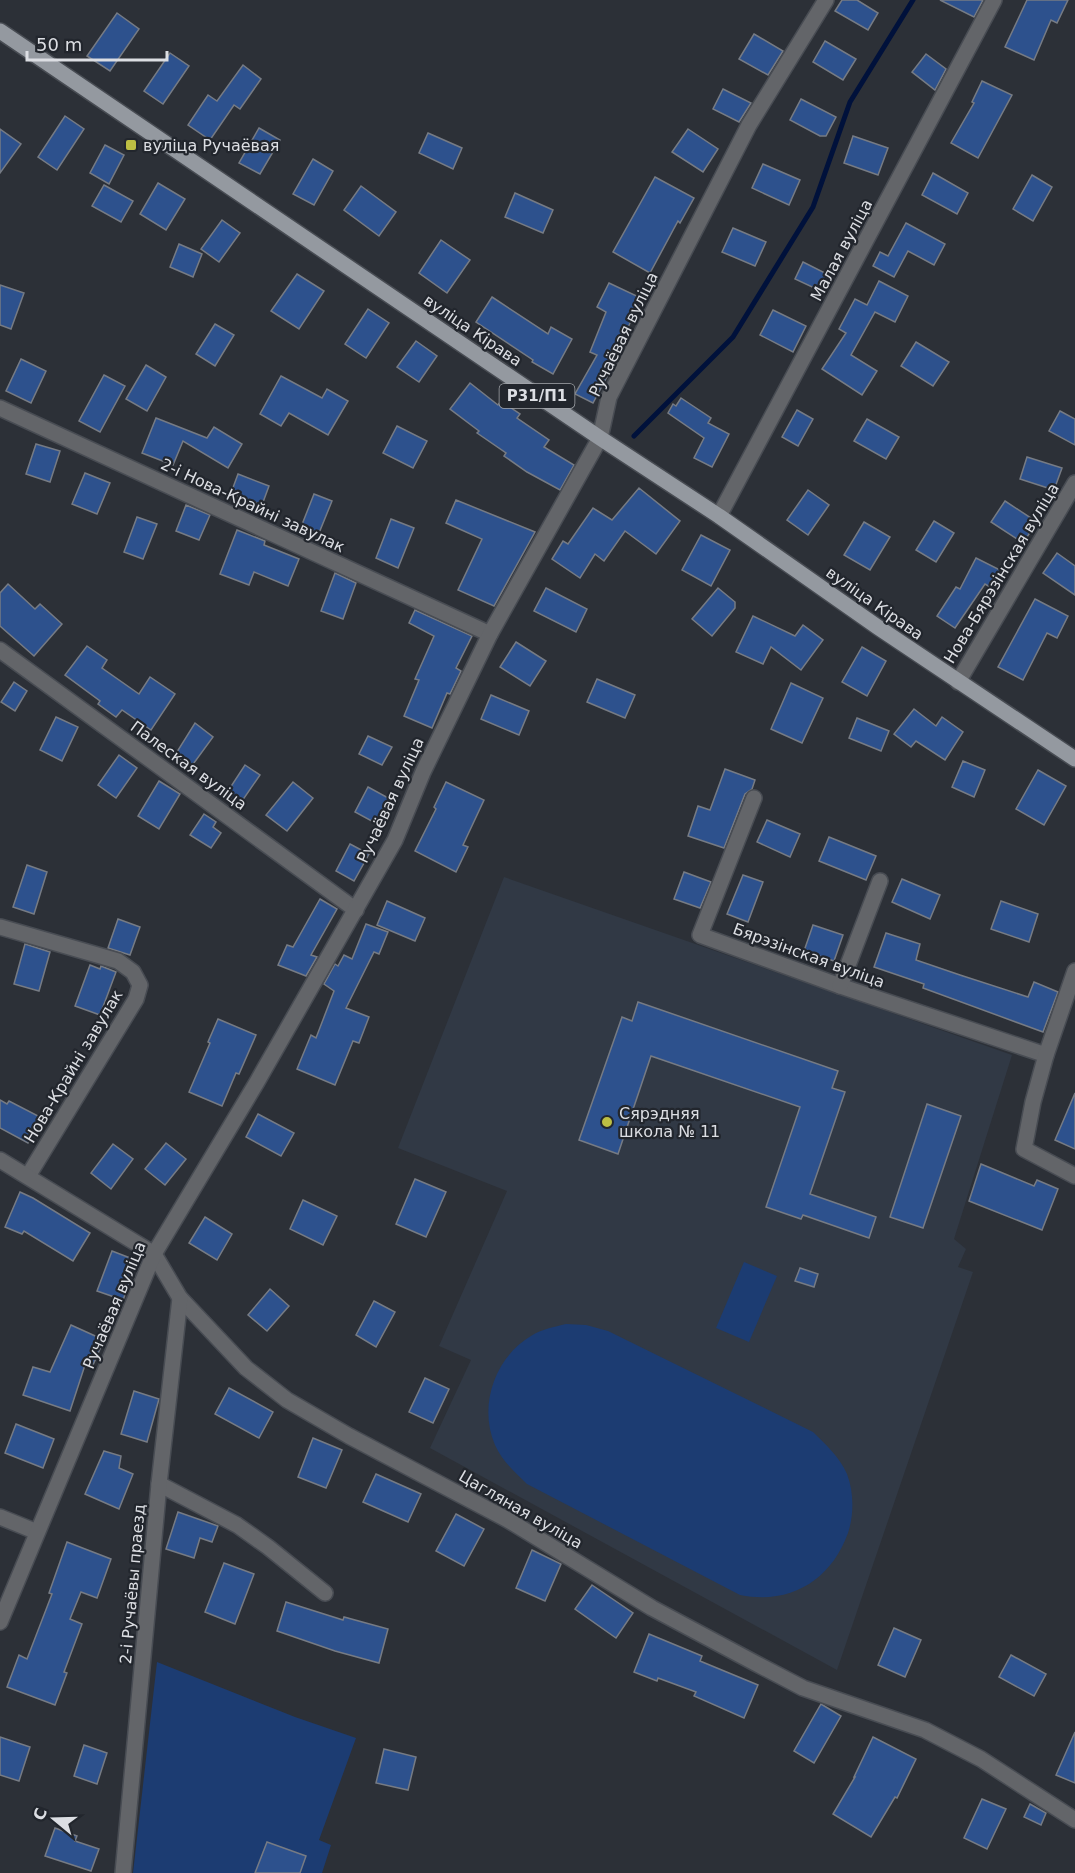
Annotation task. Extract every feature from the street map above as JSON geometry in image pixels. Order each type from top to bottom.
[{"type":"main road","name":"вуліца Кірава","points":[[0,32],[719,516],[1075,759]]},
{"type":"street","name":"Ручаёвая вуліца","points":[[0,1622],[154,1254],[251,1092],[395,840],[423,772],[490,634],[600,438],[609,397],[749,125],[826,0]]},
{"type":"street","name":"Малая вуліца","points":[[719,516],[994,0]]},
{"type":"street","name":"2-і Нова-Крайні завулак","points":[[0,408],[490,634]]},
{"type":"street","name":"Нова-Бярэзінская вуліца","points":[[958,681],[1075,483]]},
{"type":"street","name":"Палеская вуліца","points":[[0,650],[356,910]]},
{"type":"street","name":"Бярэзінская вуліца","points":[[754,798],[700,935],[840,986],[1046,1055]]},
{"type":"street","points":[[840,986],[880,881]]},
{"type":"street","name":"Нова-Крайні завулак","points":[[0,927],[117,960],[133,972],[140,985],[136,999],[28,1176]]},
{"type":"street","points":[[1075,971],[1046,1055],[1024,1149],[1075,1176]]},
{"type":"street","name":"Цагляная вуліца","points":[[0,1160],[154,1254],[180,1298],[246,1368],[287,1400],[349,1436],[508,1520],[652,1608],[745,1658],[803,1688],[925,1730],[981,1759],[1075,1820]]},
{"type":"street","name":"2-і Ручаёвы праезд","points":[[123,1873],[159,1484],[180,1298]]},
{"type":"street","points":[[159,1484],[237,1526],[268,1547],[325,1593]]},
{"type":"street","points":[[0,1517],[37,1532]]},
{"type":"shaded area","points":[[504,877],[1012,1055],[954,1239],[966,1249],[958,1267],[973,1272],[837,1670],[430,1448],[471,1360],[439,1346],[507,1191],[398,1148]]},
{"type":"shaded area","points":[[744,1262],[777,1276],[749,1342],[716,1328]]},
{"type":"shaded area","points":[[566,1324],[586,1325],[608,1331],[813,1432],[844,1468],[851,1488],[852,1504],[850,1526],[841,1550],[820,1576],[792,1592],[776,1596],[740,1595],[527,1484],[505,1461],[495,1445],[490,1430],[489,1399],[499,1369],[518,1345],[548,1328]]},
{"type":"shaded area","points":[[157,1662],[295,1717],[356,1738],[319,1840],[331,1845],[322,1873],[133,1873]]},
{"type":"building","points":[[842,0],[857,0],[878,13],[868,30],[835,11]]},
{"type":"building","points":[[940,0],[983,0],[974,17]]},
{"type":"building","points":[[1027,0],[1068,0],[1057,23],[1051,20],[1034,60],[1005,47]]},
{"type":"building","points":[[117,13],[139,29],[110,71],[87,56]]},
{"type":"building","points":[[754,34],[783,51],[768,75],[739,59]]},
{"type":"building","points":[[825,41],[856,59],[843,80],[813,62]]},
{"type":"building","points":[[170,53],[189,66],[163,104],[144,91]]},
{"type":"building","points":[[926,54],[946,69],[935,90],[912,72]]},
{"type":"building","points":[[243,65],[261,79],[240,109],[234,105],[210,140],[188,125],[208,95],[217,101]]},
{"type":"building","points":[[982,81],[1012,95],[978,158],[951,143],[974,103],[972,102]]},
{"type":"building","points":[[723,89],[751,103],[739,122],[713,109]]},
{"type":"building","points":[[801,99],[836,117],[826,136],[820,136],[790,120]]},
{"type":"building","points":[[65,116],[84,129],[57,170],[38,157]]},
{"type":"building","points":[[259,128],[280,140],[260,174],[239,163]]},
{"type":"building","points":[[0,129],[21,144],[0,173]]},
{"type":"building","points":[[688,129],[718,149],[703,172],[672,152]]},
{"type":"building","points":[[428,133],[462,148],[453,169],[419,153]]},
{"type":"building","points":[[853,136],[888,148],[878,175],[844,163]]},
{"type":"building","points":[[105,145],[124,155],[109,184],[90,173]]},
{"type":"building","points":[[313,159],[333,171],[314,205],[293,194]]},
{"type":"building","points":[[763,164],[800,180],[789,205],[752,188]]},
{"type":"building","points":[[933,173],[968,193],[957,214],[922,195]]},
{"type":"building","points":[[1032,175],[1052,187],[1033,221],[1013,209]]},
{"type":"building","points":[[655,177],[694,198],[680,223],[678,221],[650,273],[613,252]]},
{"type":"building","points":[[158,183],[185,199],[166,230],[140,214]]},
{"type":"building","points":[[104,185],[133,201],[121,222],[92,206]]},
{"type":"building","points":[[361,186],[396,212],[379,236],[344,210]]},
{"type":"building","points":[[515,193],[553,210],[543,233],[505,217]]},
{"type":"building","points":[[222,220],[240,233],[219,262],[201,249]]},
{"type":"building","points":[[906,223],[945,244],[934,265],[908,251],[894,277],[873,266],[880,252],[888,256]]},
{"type":"building","points":[[733,228],[766,242],[755,266],[722,252]]},
{"type":"building","points":[[441,240],[470,260],[447,293],[419,273]]},
{"type":"building","points":[[179,244],[202,254],[193,277],[170,267]]},
{"type":"building","points":[[803,262],[833,277],[825,293],[795,279]]},
{"type":"building","points":[[297,274],[324,291],[299,329],[271,311]]},
{"type":"building","points":[[879,281],[908,296],[895,322],[875,312],[851,355],[877,371],[862,395],[822,369],[846,333],[839,329],[855,299],[867,305]]},
{"type":"building","points":[[609,283],[643,299],[593,403],[575,394],[597,355],[590,352],[606,312],[597,307]]},
{"type":"building","points":[[0,285],[24,293],[11,329],[0,325]]},
{"type":"building","points":[[492,297],[548,334],[551,327],[572,339],[553,374],[532,362],[533,360],[476,322]]},
{"type":"building","points":[[368,309],[389,323],[366,358],[345,344]]},
{"type":"building","points":[[773,310],[806,326],[793,352],[760,335]]},
{"type":"building","points":[[215,324],[234,335],[215,366],[196,354]]},
{"type":"building","points":[[416,341],[437,356],[419,382],[397,367]]},
{"type":"building","points":[[916,342],[949,362],[933,386],[901,366]]},
{"type":"building","points":[[21,359],[46,371],[31,403],[6,391]]},
{"type":"building","points":[[146,365],[166,377],[147,411],[126,399]]},
{"type":"building","points":[[104,375],[125,386],[100,432],[79,421]]},
{"type":"building","points":[[281,376],[322,398],[327,389],[348,401],[328,435],[289,413],[281,426],[260,414]]},
{"type":"building","points":[[470,383],[498,405],[501,401],[520,414],[517,418],[549,440],[544,447],[574,465],[560,490],[504,456],[506,453],[477,433],[479,431],[450,409]]},
{"type":"building","points":[[681,398],[711,418],[708,423],[729,434],[712,467],[694,458],[704,438],[668,413],[673,404],[676,406]]},
{"type":"building","points":[[797,410],[813,419],[798,446],[782,437]]},
{"type":"building","points":[[1060,411],[1075,419],[1075,445],[1049,431]]},
{"type":"building","points":[[156,418],[207,438],[214,427],[242,444],[228,468],[183,441],[173,465],[142,453]]},
{"type":"building","points":[[867,419],[899,437],[886,459],[854,441]]},
{"type":"building","points":[[397,426],[427,441],[413,468],[383,453]]},
{"type":"building","points":[[36,444],[60,451],[50,482],[26,474]]},
{"type":"building","points":[[1027,457],[1062,468],[1054,490],[1020,479]]},
{"type":"building","points":[[85,473],[110,483],[97,514],[72,504]]},
{"type":"building","points":[[238,474],[269,486],[262,505],[231,493]]},
{"type":"building","points":[[639,488],[680,521],[656,554],[625,531],[604,561],[595,554],[580,578],[552,559],[563,541],[568,544],[593,508],[612,520]]},
{"type":"building","points":[[808,490],[829,505],[808,535],[787,520]]},
{"type":"building","points":[[314,494],[332,501],[319,533],[301,527]]},
{"type":"building","points":[[456,500],[535,532],[494,606],[458,590],[482,539],[446,523]]},
{"type":"building","points":[[1005,501],[1037,522],[1023,543],[991,522]]},
{"type":"building","points":[[186,505],[210,515],[199,540],[176,531]]},
{"type":"building","points":[[137,517],[157,524],[143,559],[124,552]]},
{"type":"building","points":[[391,519],[414,528],[398,568],[376,558]]},
{"type":"building","points":[[934,521],[954,533],[936,562],[916,550]]},
{"type":"building","points":[[864,522],[890,537],[870,570],[844,555]]},
{"type":"building","points":[[237,530],[265,541],[264,545],[299,559],[288,586],[254,572],[249,585],[220,574]]},
{"type":"building","points":[[701,535],[730,550],[711,586],[682,570]]},
{"type":"building","points":[[1057,553],[1075,566],[1075,595],[1043,573]]},
{"type":"building","points":[[976,558],[1006,573],[997,591],[985,584],[955,628],[937,616],[956,587],[960,589]]},
{"type":"building","points":[[335,573],[356,583],[343,619],[321,611]]},
{"type":"building","points":[[8,584],[35,609],[40,604],[62,624],[34,656],[0,626],[0,593]]},
{"type":"building","points":[[546,588],[587,609],[576,632],[534,611]]},
{"type":"building","points":[[718,588],[735,602],[735,608],[712,636],[692,619]]},
{"type":"building","points":[[1035,599],[1068,616],[1057,638],[1047,633],[1023,680],[998,667]]},
{"type":"building","points":[[415,610],[472,636],[456,668],[461,671],[450,694],[447,693],[432,728],[404,716],[419,680],[415,679],[434,636],[409,623]]},
{"type":"building","points":[[753,616],[795,636],[803,625],[823,640],[801,670],[771,647],[763,664],[736,652]]},
{"type":"building","points":[[516,642],[546,661],[530,686],[500,667]]},
{"type":"building","points":[[87,646],[107,660],[102,668],[139,694],[150,677],[175,694],[151,730],[122,710],[116,717],[98,704],[100,701],[65,675]]},
{"type":"building","points":[[862,647],[886,661],[867,696],[842,682]]},
{"type":"building","points":[[597,679],[635,695],[625,718],[587,702]]},
{"type":"building","points":[[14,682],[27,691],[15,711],[1,702]]},
{"type":"building","points":[[791,683],[823,698],[802,743],[771,729]]},
{"type":"building","points":[[491,695],[529,711],[519,735],[481,719]]},
{"type":"building","points":[[914,709],[936,726],[942,717],[963,732],[945,760],[916,741],[911,747],[894,734]]},
{"type":"building","points":[[56,717],[78,727],[62,761],[40,750]]},
{"type":"building","points":[[857,718],[889,731],[881,751],[849,738]]},
{"type":"building","points":[[195,723],[213,737],[191,767],[175,755]]},
{"type":"building","points":[[368,736],[392,747],[382,765],[359,754]]},
{"type":"building","points":[[119,755],[137,768],[116,798],[98,785]]},
{"type":"building","points":[[963,761],[985,770],[974,797],[952,787]]},
{"type":"building","points":[[245,765],[260,775],[240,804],[226,794]]},
{"type":"building","points":[[725,769],[755,780],[752,789],[745,794],[724,848],[688,836],[698,806],[710,810]]},
{"type":"building","points":[[1038,770],[1066,786],[1044,825],[1016,809]]},
{"type":"building","points":[[159,781],[180,794],[159,829],[138,816]]},
{"type":"building","points":[[293,782],[313,798],[287,831],[266,815]]},
{"type":"building","points":[[446,782],[484,800],[463,845],[468,847],[456,872],[415,851],[436,809],[434,807]]},
{"type":"building","points":[[368,787],[392,800],[379,825],[355,812]]},
{"type":"building","points":[[204,814],[216,822],[213,827],[221,833],[211,848],[190,835]]},
{"type":"building","points":[[767,820],[800,834],[790,857],[757,842]]},
{"type":"building","points":[[829,837],[876,856],[866,880],[819,861]]},
{"type":"building","points":[[350,844],[369,854],[354,881],[336,871]]},
{"type":"building","points":[[27,865],[47,872],[34,914],[13,907]]},
{"type":"building","points":[[684,872],[711,882],[700,908],[674,899]]},
{"type":"building","points":[[743,875],[763,882],[748,922],[727,914]]},
{"type":"building","points":[[902,879],[940,895],[930,919],[892,902]]},
{"type":"building","points":[[320,899],[337,909],[311,955],[317,957],[306,976],[278,965],[287,945],[293,947]]},
{"type":"building","points":[[387,901],[425,918],[415,941],[377,925]]},
{"type":"building","points":[[1001,901],[1038,914],[1029,942],[991,929]]},
{"type":"building","points":[[118,919],[140,927],[130,955],[108,948]]},
{"type":"building","points":[[366,924],[388,932],[379,954],[374,952],[346,1008],[369,1017],[359,1043],[353,1041],[335,1085],[297,1069],[311,1035],[316,1038],[334,991],[324,984],[335,964],[338,966],[344,955],[352,959]]},
{"type":"building","points":[[813,925],[843,935],[834,961],[804,951]]},
{"type":"building","points":[[886,933],[920,944],[916,960],[1028,997],[1034,982],[1058,992],[1043,1032],[923,988],[924,984],[874,967]]},
{"type":"building","points":[[25,944],[50,952],[39,991],[14,984]]},
{"type":"building","points":[[90,965],[100,969],[101,966],[116,972],[100,1015],[75,1006]]},
{"type":"building","name":"Сярэдняя школа № 11","points":[[638,1002],[838,1071],[832,1088],[845,1092],[810,1194],[876,1217],[869,1238],[803,1215],[801,1219],[766,1207],[800,1107],[651,1056],[618,1154],[579,1140],[622,1017],[632,1021]]},
{"type":"building","points":[[218,1019],[256,1035],[222,1106],[189,1092]]},
{"type":"building","points":[[1075,1093],[1075,1149],[1055,1140]]},
{"type":"building","points":[[0,1100],[7,1104],[9,1101],[42,1118],[28,1143],[0,1128]]},
{"type":"building","points":[[927,1104],[961,1116],[923,1228],[890,1217]]},
{"type":"building","points":[[258,1114],[294,1133],[281,1156],[246,1137]]},
{"type":"building","points":[[166,1143],[186,1159],[165,1185],[145,1169]]},
{"type":"building","points":[[113,1144],[133,1159],[111,1189],[91,1173]]},
{"type":"building","points":[[981,1164],[1034,1186],[1037,1180],[1058,1189],[1042,1230],[969,1201]]},
{"type":"building","points":[[415,1179],[446,1192],[426,1237],[396,1224]]},
{"type":"building","points":[[20,1192],[90,1233],[73,1261],[24,1231],[22,1234],[5,1227]]},
{"type":"building","points":[[303,1200],[337,1216],[323,1245],[290,1229]]},
{"type":"building","points":[[205,1217],[232,1234],[217,1260],[189,1243]]},
{"type":"building","points":[[112,1251],[138,1261],[123,1300],[97,1291]]},
{"type":"building","points":[[800,1268],[818,1274],[814,1287],[795,1281]]},
{"type":"building","points":[[270,1289],[289,1306],[267,1331],[248,1315]]},
{"type":"building","points":[[374,1301],[395,1312],[376,1347],[356,1335]]},
{"type":"building","points":[[71,1325],[104,1340],[93,1365],[86,1362],[70,1411],[23,1395],[33,1367],[50,1372]]},
{"type":"building","points":[[425,1378],[449,1389],[433,1423],[409,1412]]},
{"type":"building","points":[[229,1388],[273,1412],[259,1438],[215,1414]]},
{"type":"building","points":[[134,1391],[159,1399],[147,1442],[121,1434]]},
{"type":"building","points":[[16,1424],[54,1439],[43,1468],[5,1453]]},
{"type":"building","points":[[313,1438],[342,1450],[326,1488],[298,1477]]},
{"type":"building","points":[[104,1451],[121,1456],[119,1468],[133,1474],[119,1509],[85,1494]]},
{"type":"building","points":[[376,1474],[421,1494],[408,1522],[363,1502]]},
{"type":"building","points":[[178,1512],[218,1526],[212,1542],[200,1538],[194,1558],[166,1549]]},
{"type":"building","points":[[456,1514],[484,1529],[464,1566],[436,1551]]},
{"type":"building","points":[[67,1542],[111,1559],[97,1598],[81,1592],[70,1619],[82,1624],[64,1672],[67,1673],[55,1705],[7,1687],[19,1655],[27,1659],[52,1594],[49,1593]]},
{"type":"building","points":[[532,1550],[561,1564],[545,1601],[516,1588]]},
{"type":"building","points":[[224,1563],[254,1574],[235,1624],[205,1612]]},
{"type":"building","points":[[592,1585],[633,1613],[616,1638],[575,1609]]},
{"type":"building","points":[[286,1602],[343,1620],[344,1617],[388,1629],[379,1663],[277,1631]]},
{"type":"building","points":[[894,1628],[921,1640],[905,1677],[878,1665]]},
{"type":"building","points":[[649,1634],[702,1656],[700,1661],[758,1685],[744,1718],[694,1696],[696,1692],[634,1672]]},
{"type":"building","points":[[1011,1655],[1046,1674],[1034,1696],[999,1677]]},
{"type":"building","points":[[821,1704],[841,1716],[814,1763],[794,1751]]},
{"type":"building","points":[[1075,1732],[1075,1783],[1056,1775]]},
{"type":"building","points":[[0,1737],[30,1747],[19,1781],[0,1775]]},
{"type":"building","points":[[873,1737],[916,1759],[897,1798],[895,1797],[871,1837],[833,1814],[855,1777]]},
{"type":"building","points":[[84,1745],[107,1753],[97,1784],[74,1776]]},
{"type":"building","points":[[384,1749],[416,1757],[408,1790],[376,1783]]},
{"type":"building","points":[[982,1799],[1006,1809],[987,1849],[964,1838]]},
{"type":"building","points":[[1030,1804],[1046,1813],[1041,1825],[1024,1817]]},
{"type":"building","points":[[55,1828],[77,1836],[75,1841],[99,1849],[91,1871],[45,1856]]},
{"type":"building","points":[[267,1842],[306,1856],[300,1873],[255,1873]]},
{"type":"waterway","points":[[634,436],[733,337],[813,207],[850,102],[913,0]]},
{"type":"place","name":"вуліца Ручаёвая","points":[[131,145]]},
{"type":"place","name":"Сярэдняя школа № 11","points":[[607,1122]]}]
